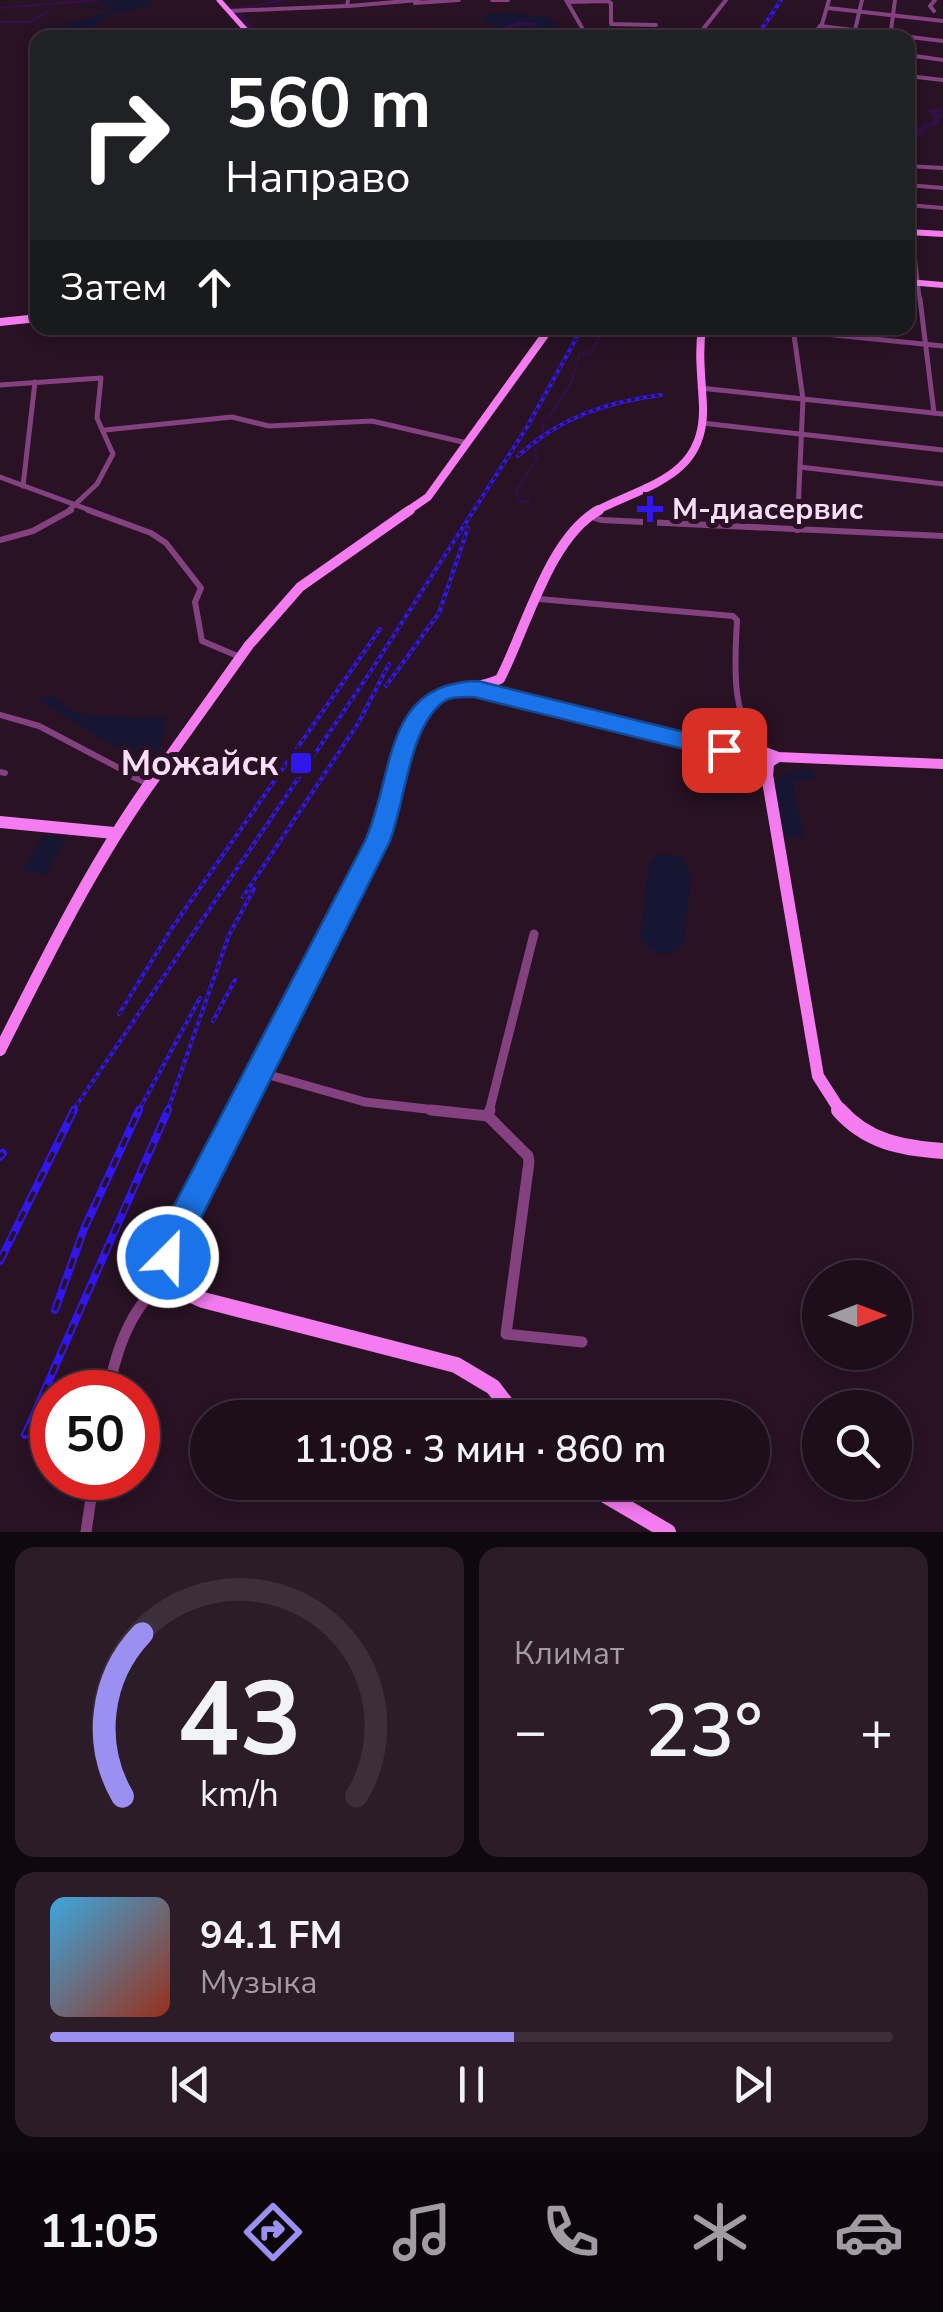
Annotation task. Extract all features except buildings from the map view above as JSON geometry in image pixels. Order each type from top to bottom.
[{"type":"main road","points":[[219,0],[247,30]]},
{"type":"main road","points":[[915,232],[943,234]]},
{"type":"main road","points":[[915,282],[943,286]]},
{"type":"main road","points":[[0,322],[30,319]]},
{"type":"main road","points":[[0,1050],[74,900],[114,833],[240,658],[300,587],[425,500],[545,335]]},
{"type":"main road","points":[[488,690],[502,677],[572,532],[589,516],[688,460],[700,442],[701,335]]},
{"type":"main road","points":[[503,1400],[493,1387],[456,1365],[203,1300],[181,1291],[168,1277],[167,1264],[177,1232],[262,1073],[387,819],[400,754],[415,722],[439,694],[456,689],[488,690],[762,758],[943,764]]},
{"type":"main road","points":[[762,758],[814,1064],[829,1096],[866,1136],[888,1146],[943,1151]]},
{"type":"main road","points":[[0,822],[114,833]]},
{"type":"main road","points":[[614,1500],[668,1532]]},
{"type":"street","points":[[406,3],[418,0]]},
{"type":"street","points":[[230,11],[459,0]]},
{"type":"street","points":[[492,0],[508,0]]},
{"type":"street","points":[[702,30],[726,0]]},
{"type":"street","points":[[817,30],[829,0]]},
{"type":"street","points":[[820,26],[855,30],[862,0]]},
{"type":"street","points":[[892,30],[895,0]]},
{"type":"street","points":[[934,11],[930,6],[935,0]]},
{"type":"street","points":[[567,1],[611,3],[611,26],[656,25]]},
{"type":"street","points":[[567,1],[587,30]]},
{"type":"street","points":[[828,8],[943,21]]},
{"type":"street","points":[[915,38],[940,40],[937,30]]},
{"type":"street","points":[[915,56],[943,60]]},
{"type":"street","points":[[915,77],[943,80]]},
{"type":"street","points":[[915,166],[943,168]]},
{"type":"street","points":[[915,186],[943,188]]},
{"type":"street","points":[[915,205],[943,208]]},
{"type":"street","points":[[700,388],[939,413],[915,295]]},
{"type":"street","points":[[794,335],[802,399],[797,530]]},
{"type":"street","points":[[846,335],[943,346]]},
{"type":"street","points":[[0,385],[101,378],[97,412],[105,430]]},
{"type":"street","points":[[23,486],[35,382]]},
{"type":"street","points":[[105,430],[232,417],[269,426],[380,421],[467,443]]},
{"type":"street","points":[[702,422],[943,450]]},
{"type":"street","points":[[0,540],[48,527],[102,478],[112,462],[111,446],[102,434],[105,430]]},
{"type":"street","points":[[800,467],[943,484]]},
{"type":"street","points":[[0,478],[151,533],[166,543],[201,588],[194,602],[202,642],[240,658]]},
{"type":"street","points":[[589,516],[601,520],[943,536]]},
{"type":"street","points":[[539,599],[734,616],[738,620],[737,694],[762,758]]},
{"type":"street","points":[[0,715],[26,720],[114,769],[150,783]]},
{"type":"street","points":[[488,1116],[534,934]]},
{"type":"street","points":[[262,1073],[366,1102],[488,1116],[528,1156],[529,1162],[506,1334],[582,1342]]},
{"type":"street","points":[[113,1370],[142,1299],[168,1277]]},
{"type":"street","points":[[86,1532],[91,1500]]},
{"type":"shaded area","points":[[89,0],[150,0],[151,6],[107,16],[95,25],[97,30],[42,25],[59,26],[116,10],[73,6],[121,6]]},
{"type":"shaded area","points":[[509,12],[550,18],[561,30],[504,30],[482,20],[482,16]]},
{"type":"shaded area","points":[[52,695],[75,713],[166,717],[157,753],[143,769],[127,767],[124,753],[39,700]]},
{"type":"shaded area","points":[[794,769],[813,770],[815,780],[796,780],[793,785],[804,837],[784,837],[774,782]]},
{"type":"shaded area","points":[[44,835],[66,838],[46,874],[23,870]]},
{"type":"shaded area","points":[[658,854],[681,856],[691,874],[684,944],[675,953],[659,954],[640,939],[649,862]]},
{"type":"waterway","points":[[0,8],[98,0]]},
{"type":"waterway","points":[[235,9],[286,0]]},
{"type":"waterway","points":[[0,22],[30,22],[49,10]]},
{"type":"waterway","points":[[236,12],[254,30]]},
{"type":"waterway","points":[[499,30],[535,24]]},
{"type":"waterway","points":[[915,135],[927,127],[924,124],[937,124],[935,119],[942,115],[933,116],[929,111],[943,110]]},
{"type":"waterway","points":[[543,432],[542,419],[549,417],[571,383],[580,353],[590,355],[600,335]]},
{"type":"waterway","points":[[529,498],[527,503],[519,500],[516,491],[537,458],[535,449],[541,437]]},
{"type":"railway","points":[[761,30],[781,0]]},
{"type":"railway","points":[[72,1112],[369,674],[527,427],[578,335]]},
{"type":"railway","points":[[518,456],[550,431],[584,414],[661,395]]},
{"type":"railway","points":[[386,686],[439,613],[468,528]]},
{"type":"railway","points":[[119,1014],[172,928],[380,629]]},
{"type":"railway","points":[[243,897],[359,722],[389,664]]},
{"type":"railway","points":[[167,1112],[229,935],[254,889]]},
{"type":"railway","points":[[213,1021],[235,980]]},
{"type":"railway","points":[[139,1111],[200,998]]},
{"type":"railway","points":[[0,1261],[74,1110]]},
{"type":"railway","points":[[25,1435],[168,1110]]},
{"type":"railway","points":[[55,1310],[84,1229],[139,1111]]},
{"type":"railway","points":[[0,1157],[3,1153]]},
{"type":"place","name":"М-диасервис","points":[[650,509]]},
{"type":"place","name":"Можайск","points":[[301,763]]},
{"type":"route","points":[[168,1257],[177,1232],[351,896],[389,814],[400,754],[415,722],[435,697],[460,688],[478,689],[487,695],[497,694],[724,750]]}]
